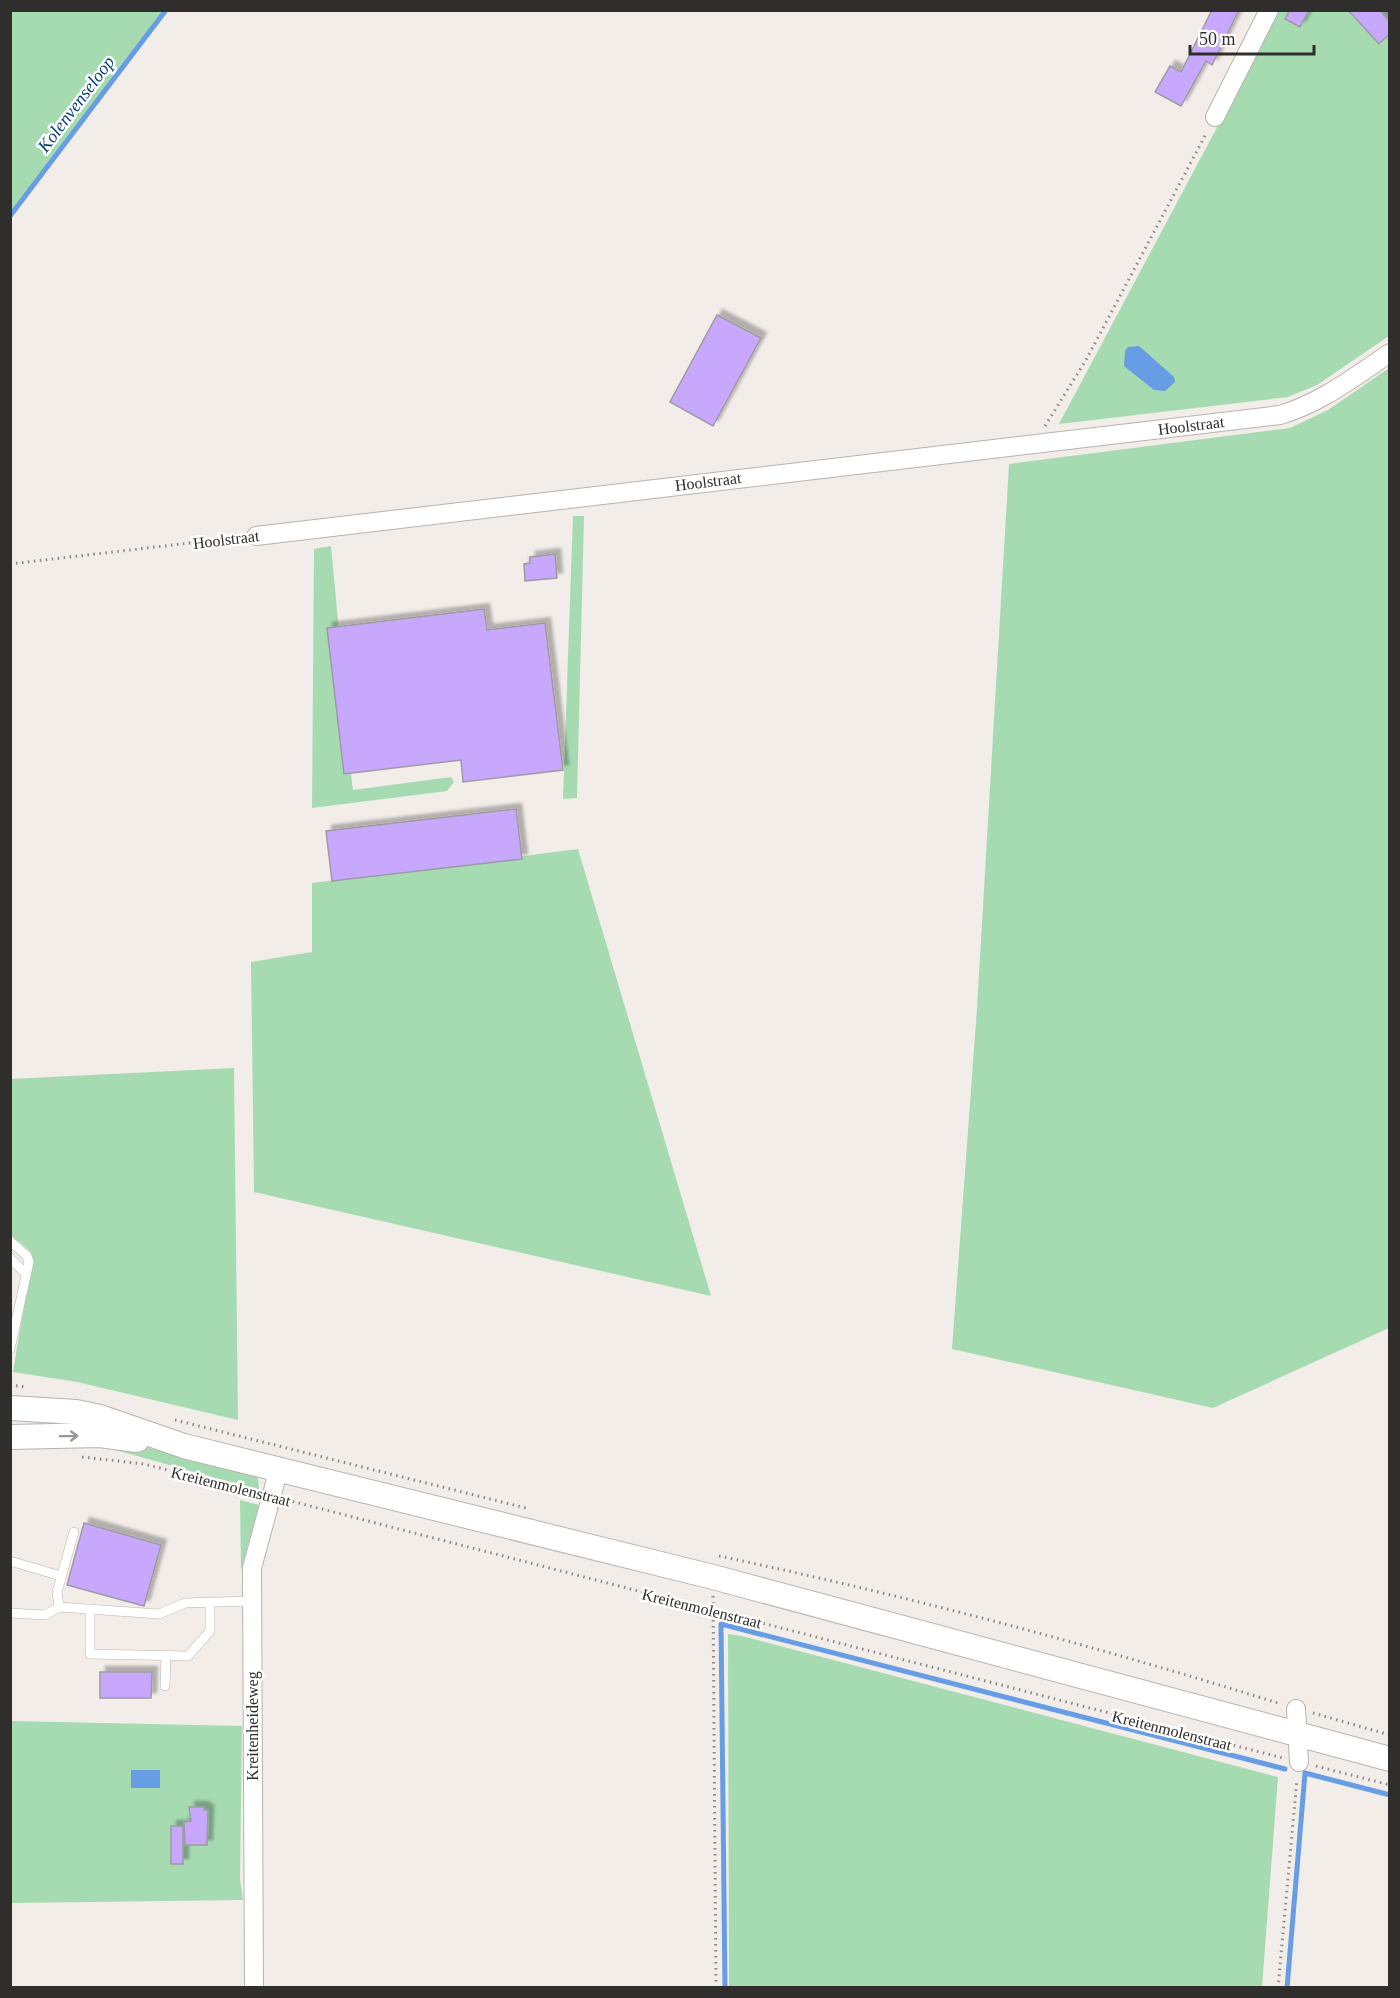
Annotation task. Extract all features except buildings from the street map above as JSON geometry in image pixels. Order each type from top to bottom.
[{"type":"street","points":[[1215,117],[1269,10]]},
{"type":"street","name":"Hoolstraat","points":[[256,536],[1280,415],[1303,408],[1329,394],[1389,353]]},
{"type":"street","name":"Kreitenmolenstraat","points":[[10,1408],[76,1412],[100,1417],[184,1446],[715,1566],[1389,1759]]},
{"type":"street","name":"Kreitenmolenstraat","points":[[10,1437],[100,1436],[184,1446]]},
{"type":"street","name":"Kreitenheideweg","points":[[254,1988],[252,1568],[279,1468]]},
{"type":"street","points":[[1296,1708],[1299,1762]]},
{"type":"lane","points":[[10,1241],[28,1257],[10,1349]]},
{"type":"lane","points":[[10,1258],[26,1274]]},
{"type":"lane","points":[[59,1606],[57,1592],[74,1532]]},
{"type":"lane","points":[[10,1561],[61,1576]]},
{"type":"lane","points":[[10,1613],[45,1615],[59,1606],[159,1614],[185,1603],[252,1601]]},
{"type":"lane","points":[[90,1609],[90,1654],[188,1656],[210,1631],[210,1604]]},
{"type":"lane","points":[[165,1686],[166,1656]]},
{"type":"path","points":[[1042,442],[1042,431],[1086,360],[1215,117]]},
{"type":"path","name":"Hoolstraat","points":[[10,564],[256,536]]},
{"type":"path","points":[[172,1419],[534,1510]]},
{"type":"path","name":"Kreitenmolenstraat","points":[[79,1457],[144,1464],[1389,1785]]},
{"type":"path","points":[[716,1988],[713,1611],[715,1566],[856,1585],[1185,1674],[1389,1735]]},
{"type":"path","points":[[1278,1988],[1299,1762]]},
{"type":"green space","points":[[10,11],[164,11],[11,211]]},
{"type":"green space","points":[[1279,11],[1389,11],[1389,336],[1317,385],[1288,397],[1059,424]]},
{"type":"green space","points":[[1389,368],[1389,1328],[1213,1408],[952,1349],[977,1008],[1009,464],[1290,428],[1328,410]]},
{"type":"green space","points":[[573,516],[584,516],[577,798],[563,799]]},
{"type":"green space","points":[[331,546],[339,631],[333,631],[353,790],[451,777],[454,782],[447,791],[312,808],[314,549]]},
{"type":"green space","points":[[578,849],[711,1296],[254,1192],[251,962],[312,952],[312,883]]},
{"type":"green space","points":[[234,1068],[238,1420],[77,1382],[13,1372],[32,1257],[31,1252],[11,1235],[10,1079]]},
{"type":"green space","points":[[87,1442],[145,1447],[253,1473],[258,1477],[259,1490]]},
{"type":"green space","points":[[240,1500],[259,1505],[241,1570]]},
{"type":"green space","points":[[728,1634],[1278,1777],[1262,1987],[729,1987]]},
{"type":"green space","points":[[11,1721],[242,1726],[240,1879],[243,1900],[11,1903]]},
{"type":"water","points":[[1139,346],[1174,377],[1175,382],[1165,391],[1154,390],[1124,366],[1125,351],[1128,347]]},
{"type":"water","points":[[131,1770],[160,1770],[160,1788],[131,1788]]},
{"type":"waterway","name":"Kolenvenseloop","points":[[10,216],[166,10]]},
{"type":"waterway","points":[[725,1988],[721,1624],[1285,1769]]},
{"type":"waterway","points":[[1287,1988],[1305,1773],[1390,1795]]}]
